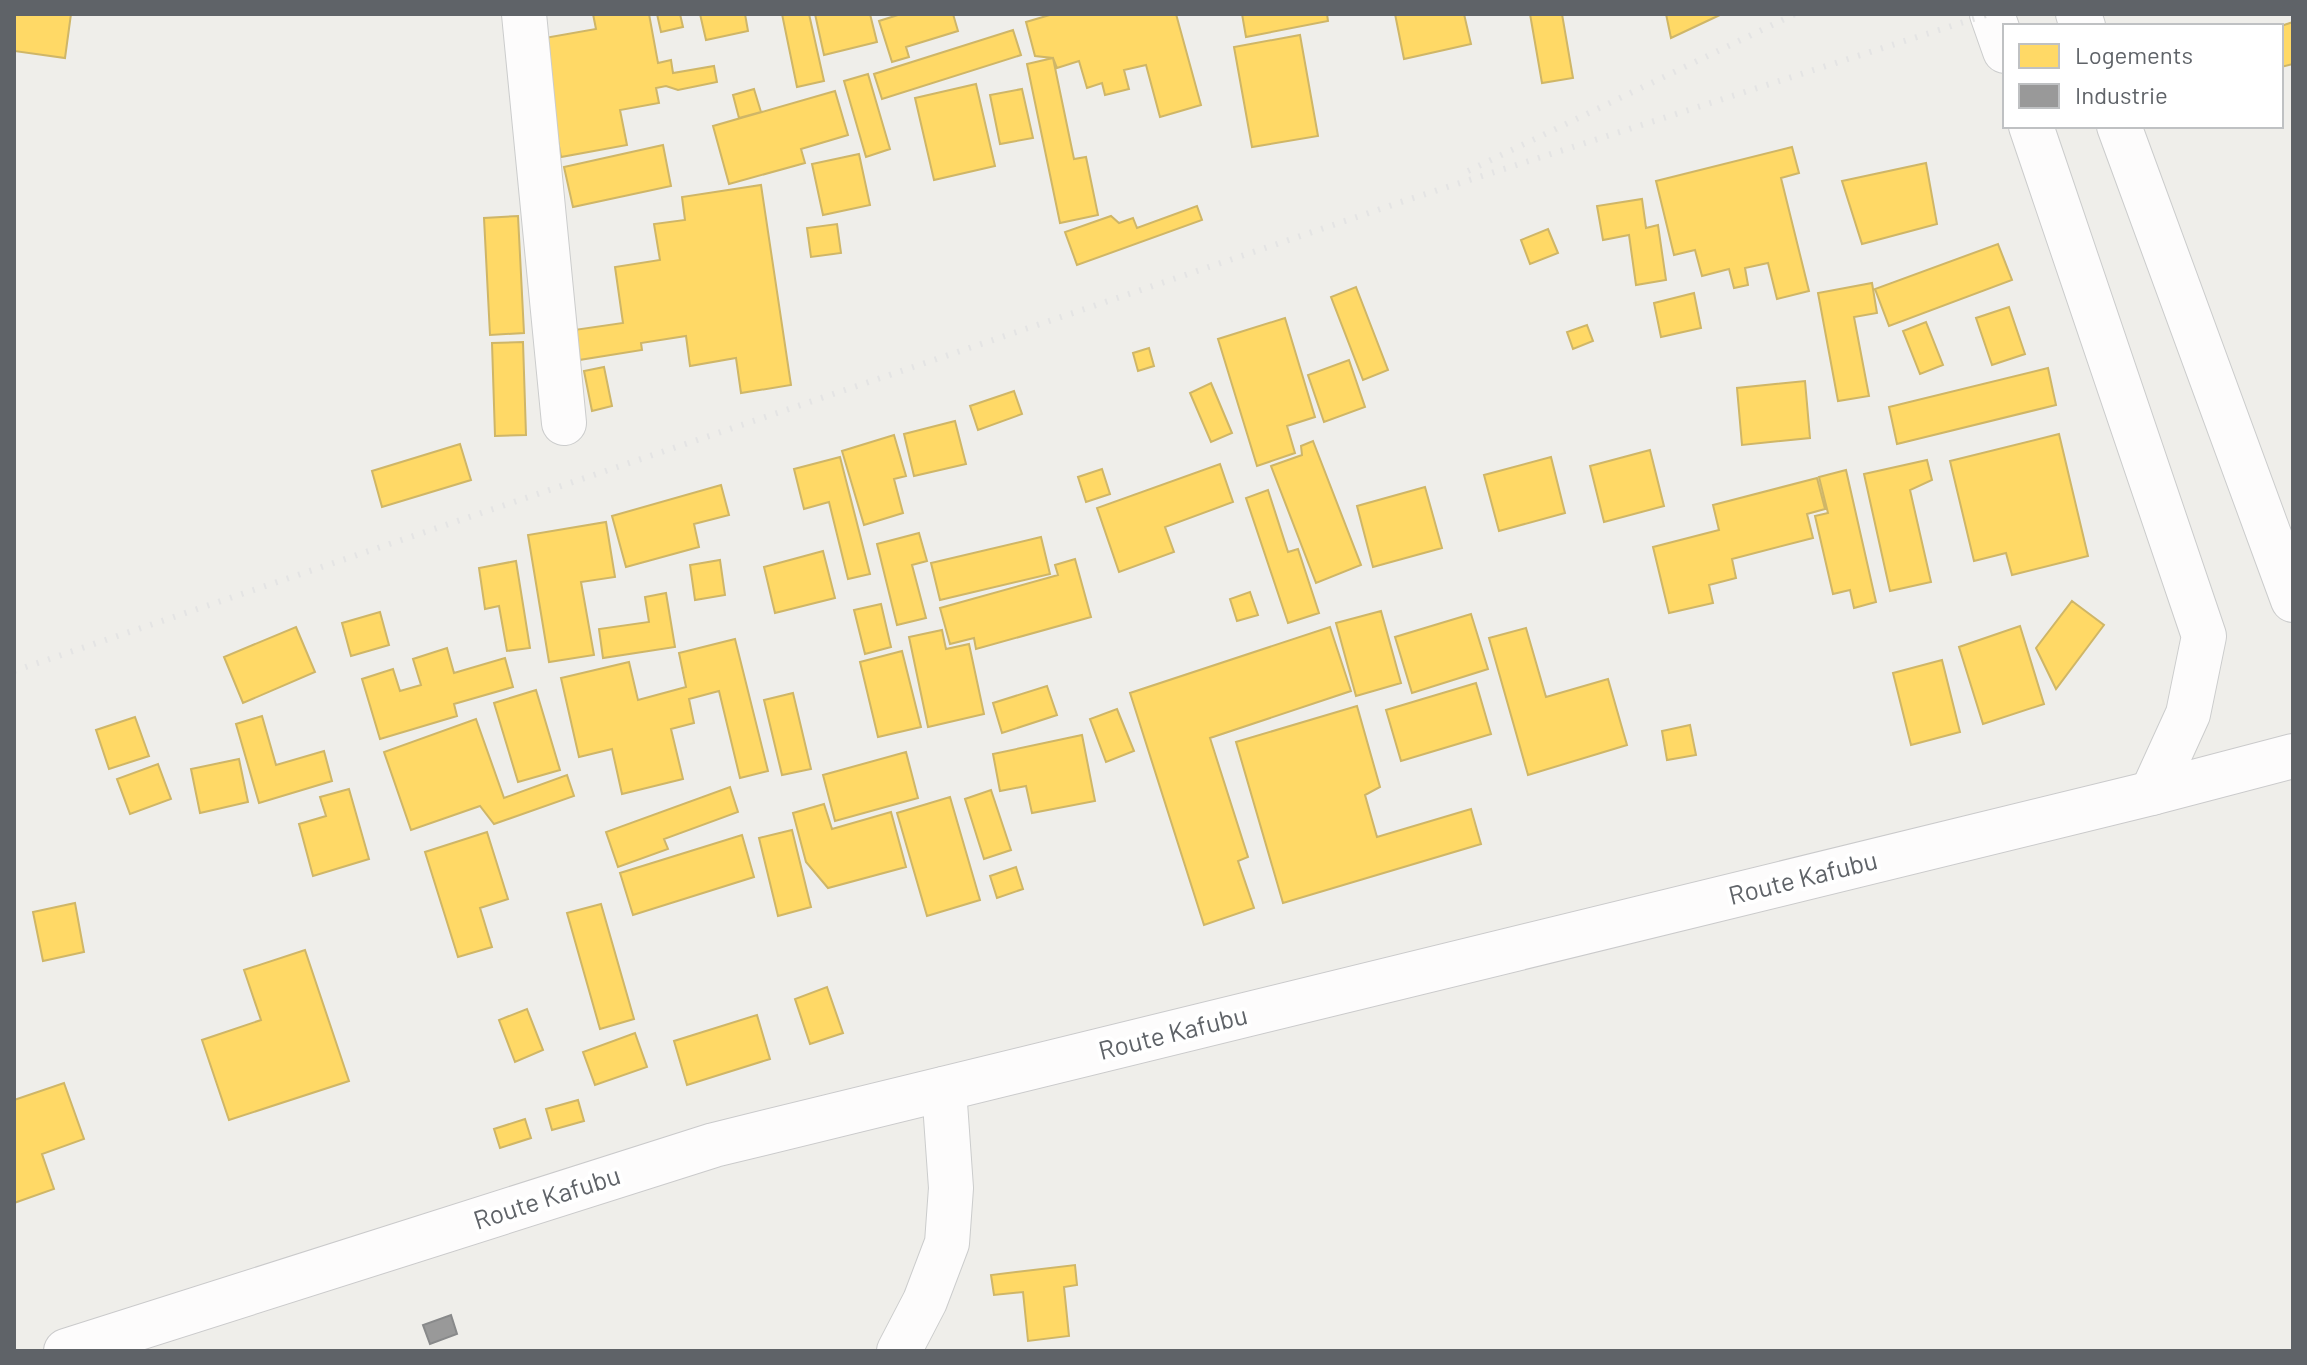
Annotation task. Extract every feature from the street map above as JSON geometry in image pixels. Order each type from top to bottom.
[{"type":"main road","points":[[524,14],[564,423]]},
{"type":"main road","points":[[1992,14],[2003,45]]},
{"type":"main road","points":[[2032,128],[2204,636],[2188,714],[2152,793]]},
{"type":"main road","points":[[2120,128],[2293,600]]},
{"type":"main road","name":"Route Kafubu","points":[[66,1351],[714,1145],[2293,756]]},
{"type":"main road","points":[[899,1351],[925,1301],[947,1243],[951,1188],[944,1089]]},
{"type":"building: Logements","points":[[14,14],[71,14],[65,58],[14,51]]},
{"type":"building: Logements","points":[[593,14],[649,14],[658,63],[671,60],[673,73],[714,66],[717,82],[678,90],[666,86],[656,88],[659,103],[620,110],[627,145],[561,157],[539,39],[596,29]]},
{"type":"building: Logements","points":[[657,14],[680,14],[683,27],[661,32]]},
{"type":"building: Logements","points":[[700,14],[745,14],[748,31],[706,40]]},
{"type":"building: Logements","points":[[782,14],[809,14],[824,81],[797,87]]},
{"type":"building: Logements","points":[[815,14],[870,14],[877,42],[824,55]]},
{"type":"building: Logements","points":[[901,14],[953,14],[958,31],[906,47],[909,57],[892,62],[879,21]]},
{"type":"building: Logements","points":[[1053,14],[1176,14],[1201,105],[1160,117],[1146,65],[1124,70],[1129,89],[1105,95],[1102,83],[1087,88],[1079,61],[1057,68],[1053,58],[1035,56],[1026,22]]},
{"type":"building: Logements","points":[[1242,14],[1327,14],[1328,21],[1246,37]]},
{"type":"building: Logements","points":[[1395,14],[1464,14],[1471,44],[1404,59]]},
{"type":"building: Logements","points":[[1530,14],[1562,14],[1573,78],[1542,83]]},
{"type":"building: Logements","points":[[1666,14],[1722,14],[1671,38]]},
{"type":"building: Logements","points":[[2293,22],[2293,64],[2283,66],[2283,25]]},
{"type":"building: Logements","points":[[1013,30],[1021,55],[882,99],[874,74]]},
{"type":"building: Logements","points":[[1300,35],[1318,136],[1252,147],[1234,47]]},
{"type":"building: Logements","points":[[1053,58],[1074,159],[1086,157],[1098,215],[1060,223],[1027,64]]},
{"type":"building: Logements","points":[[868,74],[890,149],[866,157],[844,81]]},
{"type":"building: Logements","points":[[976,84],[995,166],[934,180],[915,98]]},
{"type":"building: Logements","points":[[754,89],[761,112],[739,118],[733,95]]},
{"type":"building: Logements","points":[[1022,89],[1033,138],[1000,144],[990,95]]},
{"type":"building: Logements","points":[[835,91],[848,135],[801,149],[805,163],[729,184],[713,126]]},
{"type":"building: Logements","points":[[663,145],[671,186],[573,207],[564,167]]},
{"type":"building: Logements","points":[[1792,147],[1799,173],[1781,178],[1809,291],[1777,299],[1768,263],[1745,268],[1748,285],[1734,288],[1729,269],[1702,276],[1695,250],[1674,255],[1656,181]]},
{"type":"building: Logements","points":[[859,154],[870,205],[823,215],[812,164]]},
{"type":"building: Logements","points":[[1926,163],[1937,224],[1862,244],[1842,181]]},
{"type":"building: Logements","points":[[761,185],[791,385],[741,393],[736,358],[690,366],[686,336],[641,343],[642,350],[579,360],[574,330],[623,323],[615,267],[660,260],[654,224],[685,220],[682,197]]},
{"type":"building: Logements","points":[[1642,199],[1646,228],[1658,225],[1666,280],[1636,285],[1629,235],[1603,240],[1597,206]]},
{"type":"building: Logements","points":[[1197,206],[1202,220],[1077,265],[1065,232],[1111,216],[1119,223],[1133,218],[1137,228]]},
{"type":"building: Logements","points":[[518,216],[524,333],[490,335],[484,218]]},
{"type":"building: Logements","points":[[837,224],[841,253],[811,257],[807,228]]},
{"type":"building: Logements","points":[[1548,229],[1558,253],[1530,264],[1521,240]]},
{"type":"building: Logements","points":[[1998,244],[2012,280],[1889,326],[1875,289]]},
{"type":"building: Logements","points":[[1872,283],[1877,313],[1854,317],[1869,396],[1838,401],[1818,293]]},
{"type":"building: Logements","points":[[1356,287],[1388,370],[1363,380],[1331,297]]},
{"type":"building: Logements","points":[[1694,293],[1701,328],[1661,337],[1654,303]]},
{"type":"building: Logements","points":[[2009,307],[2025,354],[1992,365],[1976,318]]},
{"type":"building: Logements","points":[[1285,318],[1315,417],[1287,426],[1295,453],[1257,466],[1218,339]]},
{"type":"building: Logements","points":[[1926,322],[1943,365],[1920,374],[1903,331]]},
{"type":"building: Logements","points":[[1587,325],[1593,341],[1573,349],[1567,332]]},
{"type":"building: Logements","points":[[523,342],[526,435],[495,436],[492,343]]},
{"type":"building: Logements","points":[[1149,348],[1154,366],[1138,371],[1133,353]]},
{"type":"building: Logements","points":[[1349,360],[1365,407],[1324,422],[1308,375]]},
{"type":"building: Logements","points":[[604,367],[612,406],[592,411],[584,371]]},
{"type":"building: Logements","points":[[2048,368],[2056,405],[1897,444],[1889,407]]},
{"type":"building: Logements","points":[[1805,381],[1810,438],[1742,445],[1737,388]]},
{"type":"building: Logements","points":[[1211,383],[1232,433],[1211,442],[1190,393]]},
{"type":"building: Logements","points":[[1014,391],[1022,414],[978,430],[970,406]]},
{"type":"building: Logements","points":[[955,421],[966,464],[914,476],[904,434]]},
{"type":"building: Logements","points":[[2059,434],[2088,556],[2012,575],[2006,553],[1974,561],[1950,461]]},
{"type":"building: Logements","points":[[894,435],[906,476],[894,479],[903,513],[864,525],[842,451]]},
{"type":"building: Logements","points":[[1313,441],[1361,565],[1316,583],[1271,466],[1302,455],[1301,446]]},
{"type":"building: Logements","points":[[460,444],[471,480],[382,507],[372,471]]},
{"type":"building: Logements","points":[[1650,450],[1664,506],[1604,522],[1590,466]]},
{"type":"building: Logements","points":[[840,457],[870,574],[848,579],[829,502],[804,509],[794,469]]},
{"type":"building: Logements","points":[[1551,457],[1565,513],[1499,531],[1484,475]]},
{"type":"building: Logements","points":[[1927,460],[1932,480],[1910,490],[1931,582],[1890,591],[1864,474]]},
{"type":"building: Logements","points":[[1220,464],[1233,502],[1165,527],[1174,552],[1119,572],[1097,508]]},
{"type":"building: Logements","points":[[1102,469],[1110,494],[1086,502],[1078,477]]},
{"type":"building: Logements","points":[[1846,470],[1876,602],[1854,608],[1850,590],[1833,594],[1815,516],[1828,513],[1819,477]]},
{"type":"building: Logements","points":[[1817,478],[1825,509],[1807,514],[1813,538],[1732,559],[1736,578],[1709,585],[1713,603],[1669,613],[1653,547],[1719,530],[1713,505]]},
{"type":"building: Logements","points":[[721,485],[729,515],[694,524],[699,547],[626,567],[612,516]]},
{"type":"building: Logements","points":[[1425,487],[1442,548],[1373,567],[1357,506]]},
{"type":"building: Logements","points":[[1268,490],[1288,552],[1298,549],[1319,613],[1288,623],[1246,498]]},
{"type":"building: Logements","points":[[606,522],[615,577],[581,582],[594,655],[549,662],[528,535]]},
{"type":"building: Logements","points":[[919,533],[927,561],[912,565],[926,618],[897,625],[877,544]]},
{"type":"building: Logements","points":[[1041,537],[1050,574],[940,600],[931,563]]},
{"type":"building: Logements","points":[[823,551],[835,598],[775,613],[764,567]]},
{"type":"building: Logements","points":[[1075,559],[1091,617],[976,649],[974,638],[950,644],[940,608],[1058,575],[1055,565]]},
{"type":"building: Logements","points":[[720,560],[725,595],[695,600],[690,565]]},
{"type":"building: Logements","points":[[516,561],[530,648],[507,651],[499,606],[485,609],[479,568]]},
{"type":"building: Logements","points":[[1250,592],[1258,615],[1237,621],[1230,599]]},
{"type":"building: Logements","points":[[666,593],[675,647],[603,658],[599,629],[649,622],[645,597]]},
{"type":"building: Logements","points":[[2072,601],[2104,625],[2056,689],[2036,648]]},
{"type":"building: Logements","points":[[881,604],[891,647],[865,654],[854,610]]},
{"type":"building: Logements","points":[[1381,611],[1401,683],[1356,696],[1336,623]]},
{"type":"building: Logements","points":[[380,612],[389,645],[351,656],[342,623]]},
{"type":"building: Logements","points":[[1471,614],[1488,669],[1412,693],[1395,637]]},
{"type":"building: Logements","points":[[2020,626],[2044,704],[1983,724],[1959,647]]},
{"type":"building: Logements","points":[[296,627],[315,672],[243,703],[224,657]]},
{"type":"building: Logements","points":[[1330,627],[1351,691],[1210,738],[1248,857],[1238,861],[1254,908],[1204,925],[1130,693]]},
{"type":"building: Logements","points":[[1526,628],[1546,697],[1608,679],[1627,745],[1528,775],[1489,638]]},
{"type":"building: Logements","points":[[942,630],[946,649],[969,644],[984,714],[928,727],[909,637]]},
{"type":"building: Logements","points":[[735,639],[768,771],[740,778],[719,691],[689,699],[694,723],[671,729],[683,779],[622,794],[612,749],[579,757],[561,678],[629,662],[638,700],[686,687],[679,653]]},
{"type":"building: Logements","points":[[447,648],[454,673],[505,658],[513,687],[454,704],[457,716],[380,739],[362,679],[393,669],[400,691],[421,685],[413,659]]},
{"type":"building: Logements","points":[[902,651],[921,727],[878,737],[860,662]]},
{"type":"building: Logements","points":[[1942,660],[1960,732],[1911,745],[1893,673]]},
{"type":"building: Logements","points":[[1476,683],[1491,734],[1401,761],[1386,710]]},
{"type":"building: Logements","points":[[1047,686],[1057,715],[1002,733],[993,703]]},
{"type":"building: Logements","points":[[536,690],[560,770],[518,782],[494,703]]},
{"type":"building: Logements","points":[[793,693],[811,769],[782,775],[764,700]]},
{"type":"building: Logements","points":[[1357,706],[1380,787],[1365,795],[1377,837],[1471,809],[1481,844],[1283,903],[1236,742]]},
{"type":"building: Logements","points":[[1117,709],[1134,751],[1106,762],[1090,719]]},
{"type":"building: Logements","points":[[262,716],[276,765],[324,751],[332,781],[259,803],[236,724]]},
{"type":"building: Logements","points":[[135,717],[149,756],[109,769],[96,730]]},
{"type":"building: Logements","points":[[476,719],[504,798],[567,775],[574,796],[494,824],[480,806],[411,830],[384,752]]},
{"type":"building: Logements","points":[[1690,725],[1696,755],[1667,760],[1662,731]]},
{"type":"building: Logements","points":[[1082,735],[1095,801],[1032,813],[1026,786],[1000,791],[993,754]]},
{"type":"building: Logements","points":[[906,752],[918,798],[835,821],[823,775]]},
{"type":"building: Logements","points":[[239,759],[248,802],[200,813],[191,769]]},
{"type":"building: Logements","points":[[158,764],[171,799],[130,814],[117,779]]},
{"type":"building: Logements","points":[[730,787],[738,812],[664,839],[668,849],[618,867],[606,832]]},
{"type":"building: Logements","points":[[349,789],[369,859],[313,876],[299,824],[326,816],[320,797]]},
{"type":"building: Logements","points":[[991,790],[1011,850],[984,859],[965,799]]},
{"type":"building: Logements","points":[[950,797],[980,900],[927,916],[897,813]]},
{"type":"building: Logements","points":[[824,804],[832,829],[891,812],[906,867],[828,888],[806,862],[793,813]]},
{"type":"building: Logements","points":[[792,830],[811,907],[778,916],[759,838]]},
{"type":"building: Logements","points":[[487,832],[508,899],[480,908],[492,947],[458,957],[425,852]]},
{"type":"building: Logements","points":[[742,835],[754,877],[633,915],[620,873]]},
{"type":"building: Logements","points":[[1016,867],[1023,889],[997,898],[990,876]]},
{"type":"building: Logements","points":[[75,903],[84,952],[43,961],[33,912]]},
{"type":"building: Logements","points":[[601,904],[634,1019],[600,1029],[567,913]]},
{"type":"building: Logements","points":[[305,950],[349,1081],[229,1120],[202,1040],[261,1020],[244,970]]},
{"type":"building: Logements","points":[[827,987],[843,1033],[810,1044],[795,999]]},
{"type":"building: Logements","points":[[527,1009],[543,1050],[515,1062],[499,1020]]},
{"type":"building: Logements","points":[[757,1015],[770,1059],[687,1085],[674,1041]]},
{"type":"building: Logements","points":[[635,1033],[647,1067],[595,1085],[583,1052]]},
{"type":"building: Logements","points":[[64,1083],[84,1139],[42,1154],[54,1189],[14,1203],[14,1100]]},
{"type":"building: Logements","points":[[578,1100],[584,1121],[552,1130],[546,1109]]},
{"type":"building: Logements","points":[[525,1119],[531,1138],[500,1148],[494,1129]]},
{"type":"building: Logements","points":[[1075,1265],[1077,1285],[1064,1287],[1069,1336],[1028,1341],[1023,1292],[994,1295],[991,1275]]},
{"type":"building: Industrie","points":[[451,1315],[457,1334],[430,1344],[423,1325]]},
{"type":"railway","points":[[1468,171],[1795,14]]},
{"type":"railway","points":[[14,671],[1410,199],[1989,14]]}]
